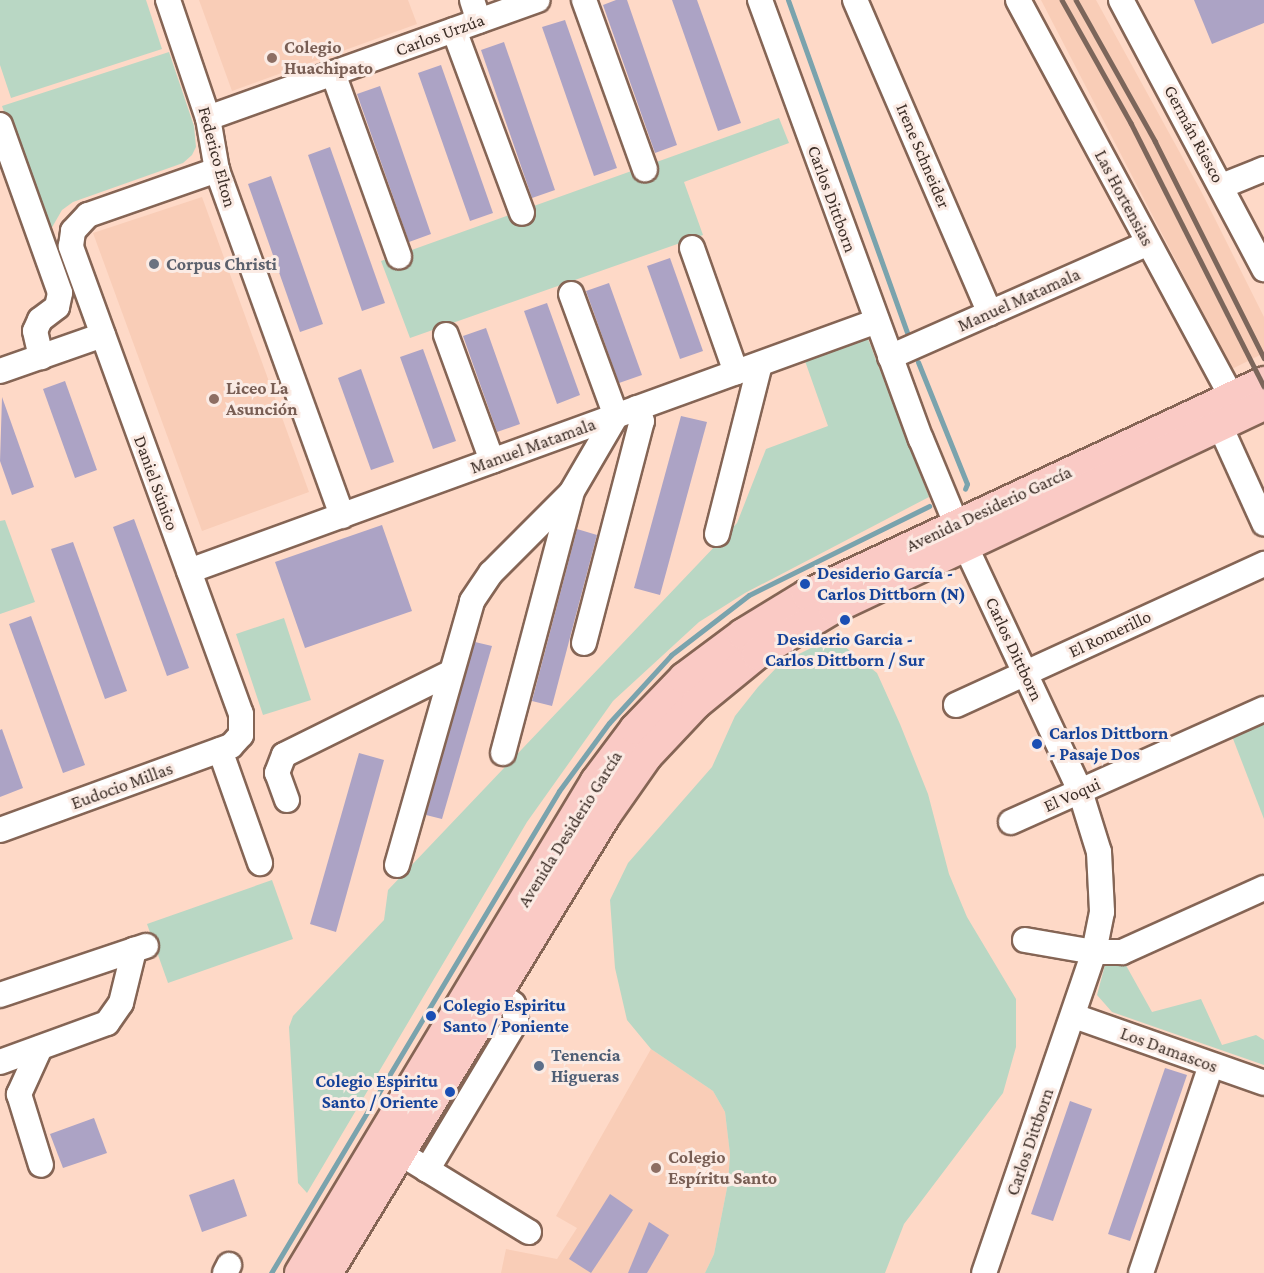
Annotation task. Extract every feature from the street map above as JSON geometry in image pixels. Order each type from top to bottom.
[{"type":"main road","name":"Avenida Desiderio García","points":[[300,1273],[336,1236],[524,924],[647,756],[750,644],[834,608],[961,534],[1231,396],[1264,382]]},
{"type":"main road","name":"Avenida Desiderio García","points":[[961,534],[1220,426],[1264,405]]},
{"type":"main road","name":"Avenida Desiderio García","points":[[327,1273],[336,1236]]},
{"type":"street","name":"Federico Elton","points":[[168,0],[208,118],[217,170],[342,516]]},
{"type":"street","name":"Carlos Urzúa","points":[[208,118],[454,30],[476,10],[537,0]]},
{"type":"street","points":[[584,0],[645,169]]},
{"type":"street","name":"Carlos Dittborn","points":[[760,0],[890,357],[961,534],[1080,791],[1095,832],[1102,872],[1102,912],[1094,952],[1074,1016],[984,1273]]},
{"type":"street","name":"Irene Schneider","points":[[855,0],[990,313]]},
{"type":"street","name":"Las Hortensias","points":[[1018,0],[1231,396]]},
{"type":"street","name":"Germán Riesco","points":[[1120,0],[1222,186],[1264,269]]},
{"type":"street","points":[[454,30],[522,213]]},
{"type":"street","points":[[333,73],[399,256]]},
{"type":"street","points":[[0,124],[60,292],[57,307],[40,320],[35,331],[41,357]]},
{"type":"street","points":[[1222,186],[1264,169]]},
{"type":"street","name":"Daniel Súnico","points":[[217,170],[88,215],[73,231],[73,253],[240,714],[240,735]]},
{"type":"street","name":"Manuel Matamala","points":[[890,357],[1148,243]]},
{"type":"street","points":[[692,248],[736,372]]},
{"type":"street","points":[[571,294],[627,412],[642,421],[584,643]]},
{"type":"street","name":"Manuel Matamala","points":[[189,571],[877,321]]},
{"type":"street","points":[[0,371],[103,335]]},
{"type":"street","points":[[446,335],[492,461]]},
{"type":"street","points":[[717,534],[760,364]]},
{"type":"street","points":[[397,865],[464,621],[480,588],[571,493],[627,412]]},
{"type":"street","points":[[1220,426],[1264,523]]},
{"type":"street","points":[[502,753],[571,493]]},
{"type":"street","name":"El Romerillo","points":[[956,705],[1264,564]]},
{"type":"street","points":[[287,800],[278,773],[284,754],[450,673]]},
{"type":"street","name":"El Voqui","points":[[1011,822],[1264,709]]},
{"type":"street","name":"Eudocio Millas","points":[[0,830],[220,750],[240,735]]},
{"type":"street","points":[[220,750],[261,863]]},
{"type":"street","points":[[1025,940],[1094,952],[1132,949],[1264,888]]},
{"type":"street","points":[[0,995],[142,947],[121,1003],[100,1027],[0,1062]]},
{"type":"street","points":[[427,1170],[516,1021],[513,1004],[487,984]]},
{"type":"street","name":"Los Damascos","points":[[1074,1016],[1211,1065],[1262,1075]]},
{"type":"street","points":[[40,1048],[19,1094],[41,1165]]},
{"type":"street","points":[[1141,1273],[1211,1065]]},
{"type":"street","points":[[389,1147],[529,1232]]},
{"type":"shaded area","name":"Colegio Huachipato","points":[[199,0],[408,0],[417,24],[232,91]]},
{"type":"shaded area","points":[[1041,0],[1096,0],[1201,191],[1264,317],[1264,353],[1232,369]]},
{"type":"shaded area","name":"Liceo La Asunción","points":[[202,197],[309,492],[202,531],[93,233]]},
{"type":"shaded area","name":"Colegio Espíritu Santo","points":[[651,1049],[713,1091],[725,1112],[730,1154],[728,1183],[714,1254],[705,1273],[501,1273],[506,1249],[557,1259],[577,1228],[556,1216]]},
{"type":"green space","points":[[0,0],[146,0],[162,49],[11,98],[0,65]]},
{"type":"green space","points":[[169,52],[194,126],[196,147],[192,155],[183,163],[73,202],[62,210],[47,236],[2,106]]},
{"type":"green space","points":[[779,118],[789,143],[684,182],[703,235],[410,338],[381,261]]},
{"type":"green space","points":[[868,339],[929,497],[745,593],[699,622],[613,701],[527,822],[307,1193],[298,1183],[289,1027],[293,1016],[384,920],[388,890],[737,523],[766,449],[828,426],[805,361]]},
{"type":"green space","points":[[5,520],[35,602],[0,614],[0,521]]},
{"type":"green space","points":[[284,618],[311,700],[263,715],[236,634]]},
{"type":"green space","points":[[833,637],[877,673],[900,724],[928,794],[949,874],[967,917],[1016,999],[1016,1047],[1003,1093],[904,1224],[885,1273],[705,1273],[714,1254],[728,1183],[730,1154],[725,1112],[713,1091],[651,1049],[627,1020],[615,968],[610,900],[628,863],[712,767],[735,716],[758,687],[781,663]]},
{"type":"green space","points":[[1264,701],[1264,819],[1225,718]]},
{"type":"green space","points":[[272,880],[293,939],[168,983],[147,924]]},
{"type":"green space","points":[[1123,960],[1152,1012],[1201,999],[1222,1045],[1256,1035],[1264,1040],[1264,1065],[1112,1012],[1097,995],[1105,965]]},
{"type":"building","points":[[616,0],[627,0],[677,145],[655,153],[603,5]]},
{"type":"building","points":[[672,0],[697,0],[741,123],[718,131]]},
{"type":"building","points":[[1194,0],[1264,0],[1264,23],[1212,44]]},
{"type":"building","points":[[565,20],[617,168],[594,176],[542,27]]},
{"type":"building","points":[[504,42],[555,190],[532,198],[481,50]]},
{"type":"building","points":[[441,65],[493,213],[470,221],[418,73]]},
{"type":"building","points":[[380,86],[431,234],[409,242],[357,94]]},
{"type":"building","points":[[330,147],[385,303],[362,311],[308,155]]},
{"type":"building","points":[[271,176],[323,324],[300,332],[248,184]]},
{"type":"building","points":[[670,258],[703,351],[680,359],[647,266]]},
{"type":"building","points":[[609,283],[642,375],[619,383],[586,291]]},
{"type":"building","points":[[547,303],[580,395],[557,404],[524,311]]},
{"type":"building","points":[[486,328],[520,424],[497,432],[463,336]]},
{"type":"building","points":[[423,349],[456,441],[433,449],[400,357]]},
{"type":"building","points":[[361,369],[394,462],[371,470],[338,378]]},
{"type":"building","points":[[65,381],[97,470],[75,478],[43,389]]},
{"type":"building","points":[[2,397],[34,487],[12,495],[0,461]]},
{"type":"building","points":[[681,416],[707,422],[660,595],[634,588]]},
{"type":"building","points":[[134,519],[189,668],[167,676],[113,527]]},
{"type":"building","points":[[382,525],[412,611],[305,648],[275,562]]},
{"type":"building","points":[[577,529],[597,535],[552,706],[532,701]]},
{"type":"building","points":[[73,542],[127,691],[105,699],[51,549]]},
{"type":"building","points":[[31,616],[85,765],[63,773],[9,624]]},
{"type":"building","points":[[475,642],[492,646],[442,819],[426,815]]},
{"type":"building","points":[[2,729],[23,788],[0,797],[0,730]]},
{"type":"building","points":[[359,753],[384,760],[336,932],[310,924]]},
{"type":"building","points":[[1165,1068],[1187,1075],[1130,1241],[1108,1234]]},
{"type":"building","points":[[1070,1101],[1092,1109],[1053,1221],[1031,1214]]},
{"type":"building","points":[[94,1118],[107,1153],[63,1168],[50,1134]]},
{"type":"building","points":[[234,1179],[247,1216],[202,1232],[189,1195]]},
{"type":"building","points":[[610,1194],[633,1210],[591,1273],[569,1259]]},
{"type":"building","points":[[649,1222],[669,1235],[647,1273],[628,1273]]},
{"type":"waterway","points":[[788,0],[907,332]]},
{"type":"waterway","points":[[918,362],[967,484],[965,489]]},
{"type":"waterway","points":[[271,1273],[559,791],[609,723],[671,655],[749,595],[929,506]]},
{"type":"railway","points":[[1062,0],[1131,123],[1264,386]]},
{"type":"railway","points":[[1076,0],[1155,141],[1264,358]]},
{"type":"place","name":"Colegio Huachipato","points":[[272,58]]},
{"type":"place","name":"Corpus Christi","points":[[154,264]]},
{"type":"place","name":"Liceo La Asunción","points":[[214,399]]},
{"type":"place","name":"Desiderio García - Carlos Dittborn (N)","points":[[805,584]]},
{"type":"place","name":"Desiderio Garcia - Carlos Dittborn / Sur","points":[[845,620]]},
{"type":"place","name":"Carlos Dittborn - Pasaje Dos","points":[[1037,744]]},
{"type":"place","name":"Colegio Espiritu Santo / Poniente","points":[[431,1016]]},
{"type":"place","name":"Tenencia Higueras","points":[[539,1066]]},
{"type":"place","name":"Colegio Espiritu Santo / Oriente","points":[[450,1092]]},
{"type":"place","name":"Colegio Espíritu Santo","points":[[656,1168]]}]
